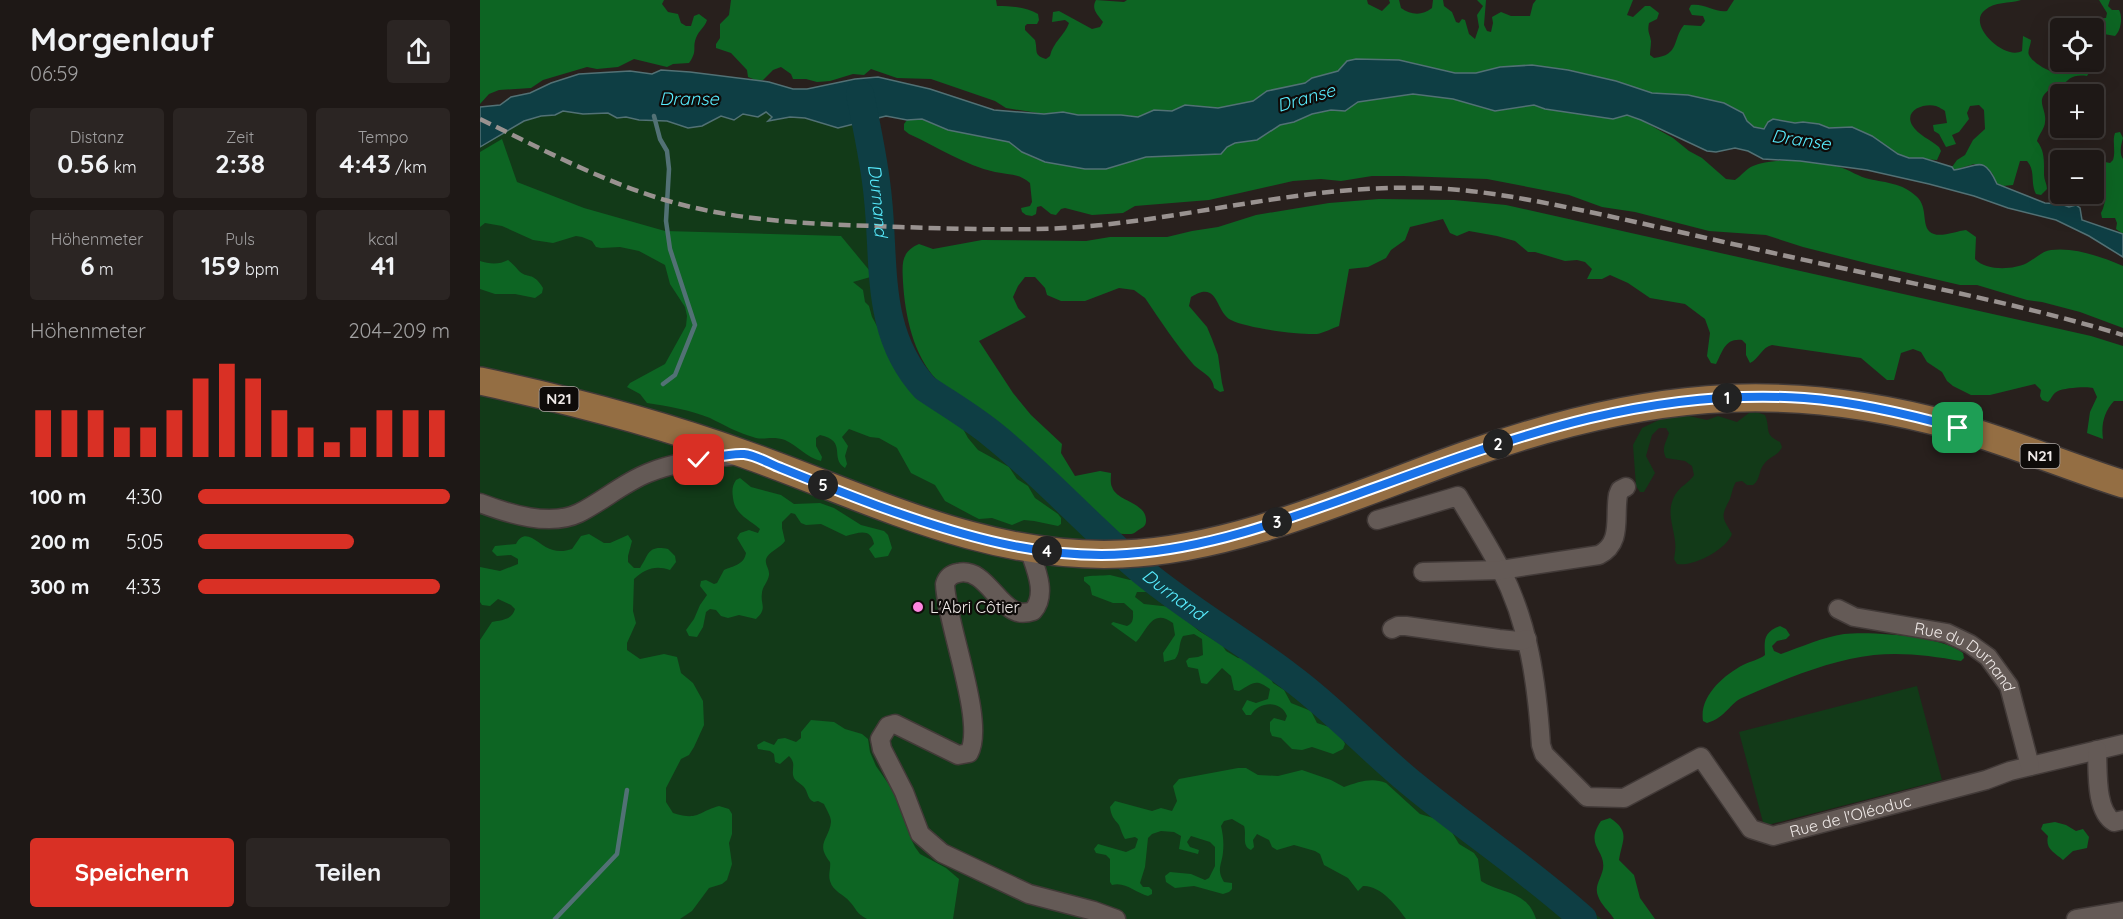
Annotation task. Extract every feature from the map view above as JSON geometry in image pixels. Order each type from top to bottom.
[{"type":"main road","name":"N21","points":[[480,381],[638,420],[746,454],[916,519],[977,538],[1029,549],[1111,555],[1160,551],[1254,530],[1527,434],[1597,416],[1649,405],[1741,397],[1807,398],[1875,408],[2029,442],[2123,468]]},
{"type":"main road","name":"N21","points":[[1958,428],[2123,484]]},
{"type":"street","points":[[480,503],[519,516],[549,519],[577,514],[618,488],[662,468],[699,460],[746,454]]},
{"type":"street","points":[[1423,572],[1501,570],[1599,555],[1608,550],[1615,535],[1618,495],[1620,490],[1626,487]]},
{"type":"street","points":[[1377,520],[1458,496],[1501,570],[1527,637],[1519,641],[1406,626],[1392,629]]},
{"type":"street","points":[[1029,549],[1040,592],[1038,603],[1033,611],[1020,613],[1011,609],[984,583],[965,572],[952,575],[945,584],[975,734],[969,753],[958,755],[892,724],[881,734],[882,749],[921,834],[942,853],[1029,894],[1116,919]]},
{"type":"street","name":"Rue du Durnand","points":[[1838,609],[1854,617],[1947,633],[1970,644],[1988,657],[2008,686],[2030,766]]},
{"type":"street","name":"Rue de l'Oléoduc","points":[[1527,637],[1535,678],[1541,745],[1544,754],[1587,797],[1624,798],[1701,757],[1751,829],[1773,836],[1986,780],[2010,771],[2123,744]]},
{"type":"street","points":[[2097,750],[2103,813],[2114,822],[2123,820]]},
{"type":"street","points":[[2076,919],[2123,911]]},
{"type":"green space","points":[[480,0],[664,0],[662,4],[668,12],[678,14],[681,23],[686,26],[691,26],[694,16],[699,14],[707,20],[696,38],[689,63],[673,64],[667,67],[634,59],[618,67],[597,69],[587,67],[543,80],[531,88],[499,90],[489,94],[480,104]]},
{"type":"green space","points":[[731,0],[996,0],[997,6],[1024,8],[1038,14],[1037,24],[1027,24],[1025,30],[1035,40],[1038,54],[1046,59],[1069,23],[1065,20],[1052,22],[1053,12],[1059,11],[1092,29],[1100,27],[1103,22],[1094,9],[1096,0],[1124,2],[1127,0],[1367,0],[1368,4],[1382,11],[1390,3],[1389,0],[1399,0],[1401,8],[1416,14],[1432,8],[1433,0],[1443,0],[1444,6],[1452,12],[1456,22],[1465,20],[1469,34],[1475,39],[1479,27],[1477,15],[1483,6],[1477,0],[1486,0],[1484,25],[1487,31],[1491,32],[1492,17],[1501,12],[1511,16],[1530,16],[1536,0],[1633,0],[1627,15],[1633,17],[1645,6],[1650,6],[1659,13],[1657,19],[1648,26],[1651,41],[1650,55],[1654,58],[1668,54],[1672,50],[1684,25],[1701,26],[1705,21],[1703,16],[1692,15],[1689,9],[1691,5],[1727,11],[1734,0],[2021,0],[1989,7],[1980,16],[1980,24],[1990,40],[2006,51],[2014,53],[2022,51],[2023,36],[2031,40],[2028,52],[2031,58],[2050,72],[2089,72],[2087,76],[2072,78],[2064,84],[2050,84],[2050,89],[2043,97],[2045,124],[2037,141],[2043,153],[2047,189],[2041,195],[2036,194],[2034,190],[2031,169],[2027,161],[2020,161],[2013,185],[1997,184],[1992,173],[1974,164],[1954,170],[1952,167],[1957,160],[1965,155],[1973,140],[1985,129],[1984,110],[1979,105],[1970,106],[1967,113],[1969,119],[1959,132],[1952,135],[1956,144],[1946,147],[1939,134],[1934,131],[1933,125],[1947,123],[1945,111],[1931,105],[1913,112],[1910,120],[1912,125],[1941,151],[1937,160],[1909,158],[1898,154],[1872,136],[1852,127],[1829,128],[1819,124],[1774,119],[1768,122],[1764,129],[1754,127],[1742,113],[1724,103],[1688,95],[1652,93],[1616,81],[1568,70],[1532,65],[1500,67],[1476,73],[1455,73],[1391,60],[1356,59],[1347,61],[1338,71],[1312,78],[1305,83],[1267,91],[1253,101],[1218,108],[1185,105],[1172,111],[1154,110],[1138,117],[1078,115],[1063,112],[1044,114],[1006,108],[995,101],[931,79],[897,78],[871,69],[864,75],[853,74],[830,81],[817,82],[793,79],[791,74],[781,67],[758,81],[748,77],[747,70],[731,53],[716,48],[720,38],[720,24],[729,15]]},
{"type":"green space","points":[[2099,0],[2110,0],[2108,6],[2112,10],[2119,10],[2120,27],[2115,36],[2104,34],[2104,18],[2107,13]]},
{"type":"green space","points":[[1413,94],[1453,99],[1495,111],[1534,105],[1545,109],[1613,119],[1627,115],[1673,138],[1702,158],[1726,179],[1735,180],[1751,167],[1762,163],[1808,161],[1843,168],[1865,178],[1900,186],[1920,201],[1929,231],[1941,235],[1966,230],[1976,237],[1975,259],[1986,266],[2015,267],[2027,263],[2042,253],[2060,249],[2088,253],[2123,266],[2123,328],[2080,312],[2027,300],[1977,285],[1960,285],[1870,264],[1766,235],[1709,231],[1635,212],[1602,207],[1569,195],[1487,179],[1372,176],[1341,181],[1321,179],[1293,181],[1209,200],[1135,206],[1123,213],[1092,215],[1065,208],[1056,215],[1041,206],[1037,207],[1036,214],[1032,216],[1026,215],[1021,208],[1030,206],[1032,202],[1030,183],[1026,180],[973,165],[904,130],[907,120],[922,119],[948,130],[1009,142],[1036,159],[1071,167],[1106,169],[1146,157],[1220,154],[1235,143],[1257,140],[1280,125],[1312,114],[1331,110],[1345,111],[1358,102]]},
{"type":"green space","points":[[572,98],[847,101],[877,138],[884,226],[885,313],[921,388],[1049,476],[1096,539],[1217,634],[1270,660],[1382,745],[1407,783],[1602,919],[480,919],[480,146],[523,117]]},
{"type":"green space","points":[[2120,132],[2123,138],[2121,152],[2123,159],[2123,234],[2116,229],[2115,218],[2102,218],[2101,213],[2106,195],[2104,162],[2110,163],[2113,160],[2115,133]]},
{"type":"green space","points":[[502,139],[517,182],[584,208],[665,231],[841,236],[874,276],[853,282],[863,290],[865,302],[893,355],[896,370],[904,375],[911,386],[948,419],[962,427],[978,450],[1009,467],[1017,479],[1028,486],[1035,498],[1058,514],[1061,524],[1058,526],[1024,520],[1012,525],[992,518],[979,519],[945,501],[935,485],[911,473],[897,448],[879,438],[849,429],[842,437],[848,446],[845,468],[840,464],[833,441],[820,435],[816,438],[816,446],[822,457],[821,461],[785,440],[757,438],[695,413],[647,403],[640,394],[627,387],[630,383],[665,364],[686,326],[685,307],[670,284],[665,265],[639,251],[620,247],[596,247],[592,241],[582,237],[576,236],[553,243],[533,240],[502,226],[485,223],[480,227],[480,152]]},
{"type":"green space","points":[[1379,199],[1454,200],[1506,205],[2091,336],[2123,346],[2123,401],[2114,401],[2108,409],[2102,428],[2103,439],[2087,433],[2090,412],[2097,397],[2093,388],[2061,390],[2055,393],[2048,402],[2042,400],[2041,390],[2035,384],[1990,395],[1971,395],[1953,386],[1942,372],[1927,362],[1921,352],[1913,349],[1901,353],[1894,380],[1887,380],[1861,358],[1772,345],[1750,363],[1746,355],[1746,344],[1742,340],[1728,343],[1716,364],[1711,363],[1707,356],[1710,333],[1705,319],[1685,304],[1650,298],[1628,283],[1610,275],[1602,279],[1587,279],[1592,269],[1585,262],[1565,261],[1528,252],[1515,241],[1469,231],[1457,236],[1450,233],[1443,219],[1410,227],[1405,240],[1391,250],[1386,258],[1368,267],[1349,269],[1339,326],[1322,333],[1298,333],[1248,326],[1226,316],[1212,294],[1200,292],[1191,297],[1189,306],[1207,327],[1218,355],[1224,391],[1220,392],[1214,388],[1209,377],[1186,356],[1145,298],[1134,290],[1119,288],[1085,301],[1061,301],[1047,295],[1045,288],[1035,277],[1025,277],[1013,297],[1018,308],[1026,317],[979,341],[1013,393],[1031,415],[1062,444],[1061,453],[1075,476],[1100,471],[1111,473],[1111,484],[1115,492],[1142,510],[1146,521],[1144,526],[1134,533],[1124,534],[1113,532],[1096,522],[1057,477],[1032,453],[943,387],[922,359],[908,321],[903,264],[909,251],[919,244],[933,249],[982,240],[1086,241],[1110,237],[1167,237],[1218,227],[1256,215],[1329,203]]},
{"type":"green space","points":[[508,260],[522,273],[536,279],[543,288],[542,293],[535,298],[515,294],[495,294],[480,289],[480,261],[494,264]]},
{"type":"green space","points":[[1756,412],[1765,415],[1769,434],[1780,442],[1782,447],[1764,464],[1753,485],[1747,485],[1742,481],[1736,482],[1724,511],[1725,521],[1732,534],[1729,540],[1700,560],[1677,564],[1674,559],[1675,543],[1671,507],[1677,492],[1694,475],[1692,466],[1685,461],[1666,458],[1664,448],[1669,433],[1666,428],[1659,428],[1652,435],[1646,456],[1655,473],[1644,492],[1640,492],[1636,486],[1633,445],[1642,428],[1661,419],[1689,416],[1707,420],[1718,416],[1737,422],[1749,413]]},
{"type":"green space","points":[[740,478],[751,487],[781,495],[794,504],[820,503],[834,508],[861,525],[884,531],[888,535],[892,548],[888,556],[875,558],[869,549],[874,544],[867,533],[846,536],[821,524],[801,523],[795,514],[791,513],[782,522],[785,541],[766,559],[769,575],[762,591],[763,609],[760,615],[756,619],[739,615],[728,618],[710,609],[706,612],[703,627],[697,637],[689,636],[686,630],[707,595],[700,586],[701,581],[717,583],[724,570],[741,563],[746,553],[737,538],[740,533],[749,530],[758,533],[760,529],[743,516],[734,504],[733,486]]},
{"type":"green space","points":[[589,534],[604,543],[610,543],[628,535],[632,541],[628,562],[634,568],[640,568],[650,552],[656,548],[668,549],[675,556],[676,562],[670,570],[650,569],[634,579],[633,611],[636,623],[627,643],[627,650],[640,659],[664,654],[677,657],[681,673],[693,683],[703,701],[704,725],[694,747],[689,755],[681,759],[666,788],[666,802],[673,813],[688,816],[698,815],[719,806],[729,809],[732,814],[732,834],[729,843],[732,864],[727,880],[709,888],[692,911],[680,919],[480,919],[480,640],[492,622],[509,617],[515,609],[498,599],[490,606],[482,605],[480,602],[480,567],[500,571],[518,564],[518,559],[511,555],[497,556],[492,551],[495,546],[516,544],[524,536],[555,551],[562,551],[572,549],[581,536]]},
{"type":"green space","points":[[1110,575],[1130,580],[1149,577],[1155,582],[1151,592],[1137,592],[1135,597],[1144,604],[1171,607],[1199,631],[1222,645],[1226,651],[1238,658],[1247,659],[1268,673],[1273,683],[1284,690],[1291,703],[1311,711],[1317,723],[1340,733],[1345,744],[1343,749],[1333,754],[1312,747],[1302,750],[1292,749],[1281,738],[1272,736],[1270,722],[1274,718],[1285,721],[1287,716],[1280,707],[1264,705],[1251,715],[1246,715],[1242,709],[1247,700],[1256,703],[1268,699],[1270,689],[1261,684],[1254,683],[1239,691],[1234,690],[1231,676],[1222,668],[1207,684],[1201,683],[1198,669],[1188,667],[1186,661],[1189,658],[1203,655],[1202,639],[1194,634],[1183,636],[1175,659],[1164,662],[1163,653],[1175,635],[1173,623],[1166,619],[1155,619],[1136,642],[1111,624],[1113,622],[1129,625],[1133,620],[1133,611],[1124,603],[1113,603],[1092,595],[1090,586],[1084,581],[1084,577]]},
{"type":"green space","points":[[1780,626],[1790,635],[1772,646],[1774,651],[1781,654],[1836,635],[1871,633],[1940,642],[1963,653],[1964,658],[1961,661],[1918,655],[1885,654],[1841,661],[1760,690],[1739,700],[1714,720],[1707,723],[1703,721],[1705,703],[1714,687],[1736,669],[1765,655],[1766,637]]},
{"type":"green space","points":[[1917,686],[1942,780],[1764,826],[1739,732]]},
{"type":"green space","points":[[811,720],[834,722],[868,739],[876,766],[899,799],[915,847],[920,854],[946,868],[959,879],[953,919],[867,919],[858,913],[848,899],[831,885],[830,862],[823,846],[831,822],[824,804],[811,800],[805,788],[794,779],[793,763],[789,756],[780,764],[775,762],[774,754],[758,749],[757,745],[764,741],[774,745],[778,739],[785,738],[796,742],[801,738],[801,732]]},
{"type":"green space","points":[[1246,768],[1258,775],[1278,776],[1302,770],[1344,787],[1370,780],[1386,783],[1420,814],[1443,821],[1459,844],[1474,853],[1478,859],[1481,881],[1520,898],[1532,910],[1536,919],[1406,919],[1382,893],[1363,886],[1358,891],[1348,878],[1324,865],[1320,854],[1315,851],[1294,845],[1277,850],[1272,847],[1269,840],[1257,834],[1251,850],[1245,843],[1244,826],[1232,819],[1224,821],[1221,826],[1223,845],[1220,874],[1224,882],[1232,883],[1232,889],[1229,892],[1223,894],[1194,886],[1175,888],[1166,882],[1165,876],[1170,872],[1191,874],[1205,880],[1209,878],[1215,866],[1215,847],[1210,842],[1191,836],[1187,842],[1190,847],[1199,850],[1198,854],[1179,849],[1181,836],[1174,832],[1161,831],[1148,838],[1145,867],[1140,883],[1143,887],[1149,887],[1152,894],[1148,896],[1126,886],[1112,885],[1110,859],[1106,855],[1096,853],[1094,849],[1098,844],[1126,852],[1135,848],[1138,839],[1135,837],[1125,839],[1111,813],[1110,807],[1115,801],[1152,811],[1161,808],[1172,811],[1177,801],[1173,786],[1179,779]]},
{"type":"green space","points":[[1610,818],[1623,832],[1619,860],[1634,875],[1640,898],[1655,919],[1614,919],[1599,899],[1597,889],[1603,862],[1595,836],[1601,821]]},
{"type":"green space","points":[[2055,822],[2076,831],[2083,829],[2089,837],[2087,848],[2073,851],[2063,860],[2056,855],[2049,847],[2048,836],[2041,829],[2043,824]]},
{"type":"water","name":"Dranse","points":[[1356,59],[1399,60],[1455,73],[1476,73],[1500,67],[1532,65],[1568,70],[1616,81],[1652,93],[1688,95],[1724,103],[1743,113],[1754,127],[1764,129],[1773,119],[1819,124],[1829,128],[1852,127],[1909,158],[1923,158],[1952,167],[1954,170],[1975,165],[1984,166],[1997,184],[2045,203],[2069,207],[2076,205],[2080,208],[2082,220],[2123,234],[2123,257],[2089,236],[2056,220],[1929,184],[1867,170],[1800,161],[1763,159],[1748,151],[1735,148],[1716,152],[1707,151],[1627,115],[1613,119],[1545,109],[1534,105],[1495,111],[1453,99],[1413,94],[1358,102],[1345,111],[1331,110],[1312,114],[1280,125],[1257,140],[1235,143],[1221,154],[1146,157],[1106,169],[1085,169],[1045,162],[1022,152],[1009,142],[948,130],[922,119],[907,120],[886,116],[838,128],[805,118],[790,117],[768,121],[772,117],[766,112],[758,117],[743,114],[734,120],[721,116],[702,126],[688,128],[667,121],[617,118],[608,113],[583,114],[563,111],[555,115],[524,121],[480,147],[480,107],[500,105],[511,97],[530,93],[579,74],[630,71],[652,74],[661,70],[690,72],[769,82],[793,89],[807,89],[855,79],[878,77],[930,89],[994,110],[1138,117],[1154,110],[1172,111],[1185,105],[1218,108],[1253,101],[1267,91],[1305,83],[1312,78],[1338,71],[1347,61]]},
{"type":"waterway","name":"Durnand","points":[[860,94],[877,186],[885,298],[890,322],[909,367],[925,388],[1012,450],[1142,571],[1307,690],[1400,774],[1542,884],[1583,919]]},
{"type":"waterway","points":[[654,116],[660,139],[667,151],[669,169],[666,221],[670,249],[695,325],[675,375],[663,384]]},
{"type":"waterway","points":[[555,919],[617,854],[627,790]]},
{"type":"railway","points":[[480,119],[571,163],[641,192],[694,208],[752,218],[900,227],[1052,229],[1143,220],[1265,200],[1347,190],[1451,189],[1517,198],[1604,215],[1991,300],[2123,335]]},
{"type":"place","name":"L'Abri Côtier","points":[[918,607]]},
{"type":"route","points":[[699,460],[746,454],[916,519],[977,538],[1029,549],[1097,555],[1160,551],[1221,539],[1299,515],[1527,434],[1578,420],[1649,405],[1741,397],[1807,398],[1875,408],[1958,428]]}]
